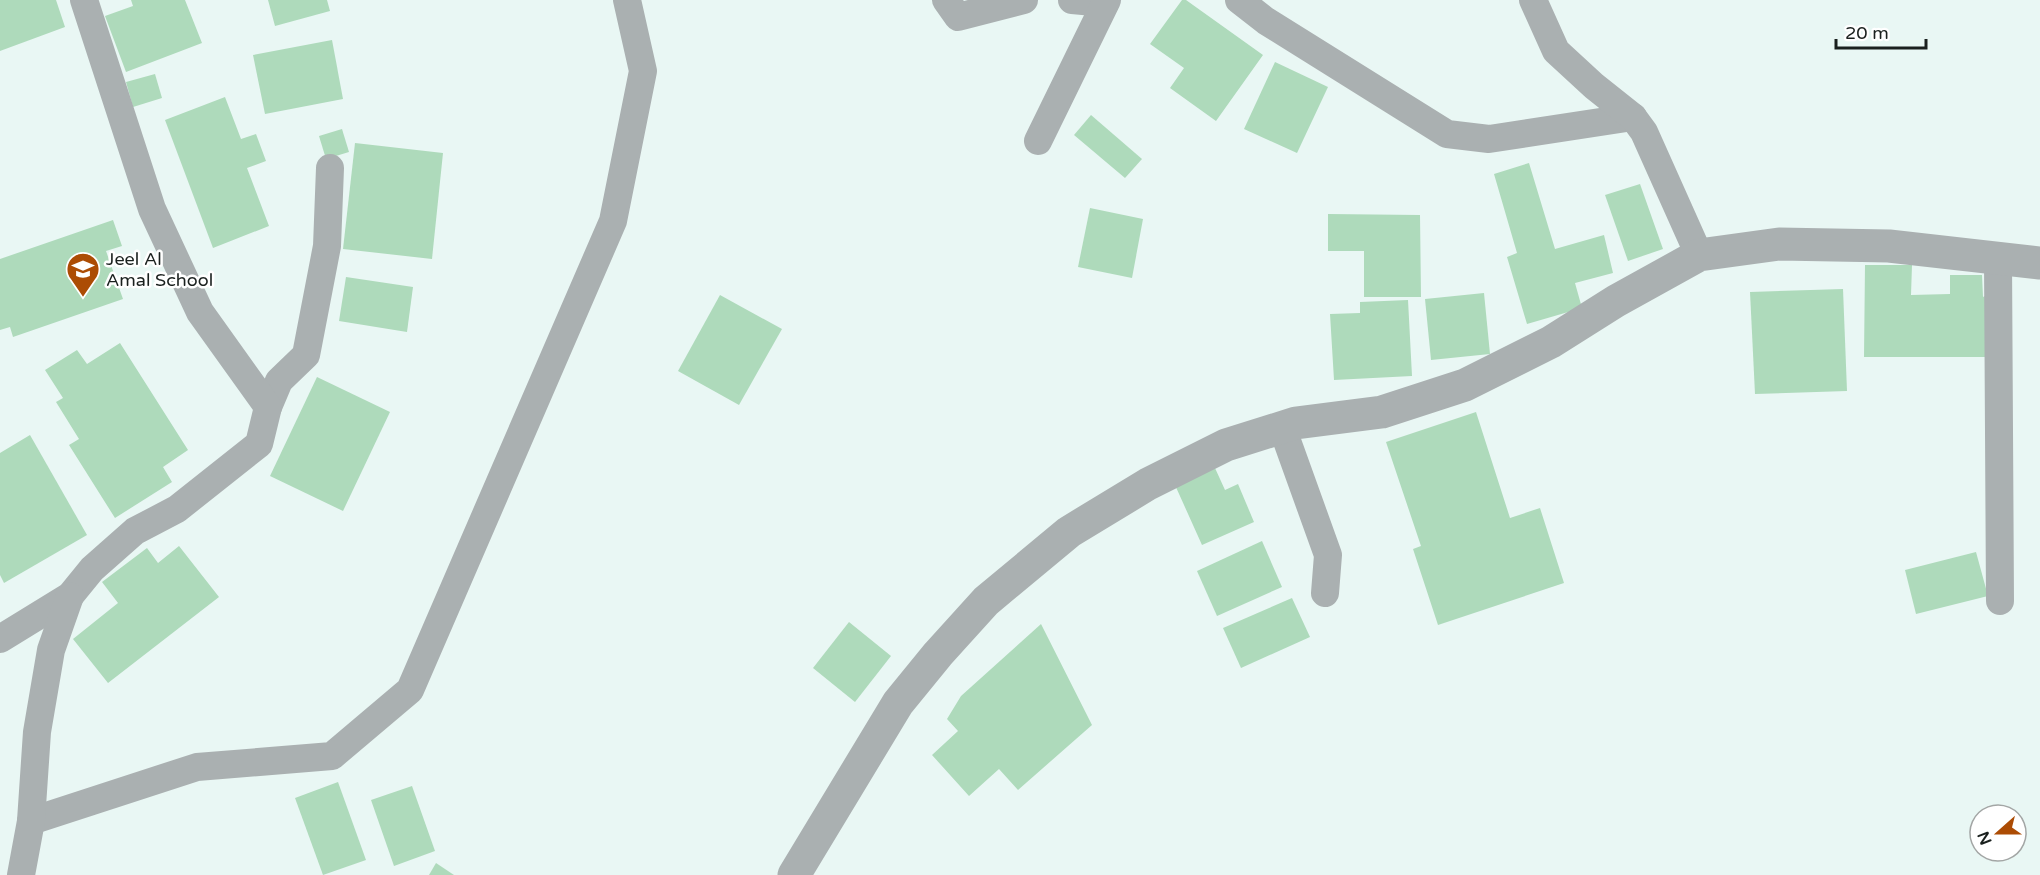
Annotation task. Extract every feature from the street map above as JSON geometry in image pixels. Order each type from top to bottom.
[{"type":"street","points":[[84,0],[152,209],[200,312],[268,407]]},
{"type":"street","points":[[31,821],[197,767],[332,756],[411,690],[613,221],[643,71],[627,0]]},
{"type":"street","points":[[946,0],[958,17],[1024,0]]},
{"type":"street","points":[[1038,141],[1106,1],[1072,0]]},
{"type":"street","points":[[1239,0],[1266,21],[1447,134],[1489,140],[1633,117]]},
{"type":"street","points":[[1533,0],[1556,51],[1594,86],[1633,117],[1644,132],[1699,255]]},
{"type":"street","points":[[0,639],[70,596],[92,569],[135,531],[177,509],[259,444],[268,407],[279,381],[306,355],[327,246],[330,168]]},
{"type":"street","points":[[794,875],[898,703],[986,601],[1069,532],[1148,484],[1226,445],[1296,423],[1382,412],[1465,385],[1551,342],[1616,301],[1699,255],[1779,244],[1889,246],[2040,263]]},
{"type":"street","points":[[1998,260],[2000,601]]},
{"type":"street","points":[[1282,427],[1328,555],[1325,593]]},
{"type":"street","points":[[21,875],[31,821],[37,732],[51,650],[70,596]]},
{"type":"building","points":[[0,0],[56,0],[65,27],[0,51]]},
{"type":"building","points":[[131,0],[185,0],[202,43],[126,72],[105,16],[133,6]]},
{"type":"building","points":[[268,0],[327,0],[330,11],[275,26]]},
{"type":"building","points":[[1182,0],[1186,0],[1263,55],[1216,121],[1170,88],[1184,68],[1150,44]]},
{"type":"building","points":[[332,40],[343,99],[265,114],[253,55]]},
{"type":"building","points":[[1275,62],[1328,87],[1297,153],[1244,129]]},
{"type":"building","points":[[155,74],[162,98],[133,107],[126,82]]},
{"type":"building","points":[[225,97],[241,139],[256,134],[266,161],[247,168],[269,226],[213,248],[165,120]]},
{"type":"building","points":[[1091,115],[1142,159],[1125,178],[1074,135]]},
{"type":"building","points":[[342,129],[349,152],[326,159],[319,136]]},
{"type":"building","points":[[355,143],[443,153],[432,259],[343,249]]},
{"type":"building","points":[[1529,163],[1555,249],[1604,235],[1613,273],[1575,283],[1582,308],[1527,324],[1507,257],[1517,253],[1494,174]]},
{"type":"building","points":[[1640,184],[1663,249],[1628,261],[1605,195]]},
{"type":"building","points":[[1090,208],[1143,219],[1132,278],[1078,267]]},
{"type":"building","points":[[1328,214],[1420,215],[1421,297],[1364,297],[1364,251],[1328,251]]},
{"type":"building","points":[[113,220],[122,246],[106,251],[123,299],[13,337],[10,327],[0,330],[0,259]]},
{"type":"building","points":[[1865,265],[1912,265],[1911,295],[1950,294],[1950,275],[1982,275],[1983,297],[1987,295],[1987,357],[1864,357]]},
{"type":"building","points":[[346,277],[413,287],[407,332],[339,321]]},
{"type":"building","points":[[1843,289],[1847,391],[1755,394],[1750,292]]},
{"type":"building","points":[[1484,293],[1490,354],[1431,360],[1425,299]]},
{"type":"building","points":[[720,295],[782,329],[739,405],[678,371]]},
{"type":"building","points":[[1408,300],[1412,376],[1334,380],[1330,314],[1360,313],[1360,302]]},
{"type":"building","points":[[120,343],[188,450],[163,467],[172,482],[115,518],[69,445],[79,439],[56,402],[63,398],[45,370],[77,350],[87,364]]},
{"type":"building","points":[[317,377],[390,412],[343,511],[270,476]]},
{"type":"building","points":[[1476,412],[1510,518],[1540,508],[1564,583],[1438,625],[1413,549],[1421,546],[1386,442]]},
{"type":"building","points":[[30,435],[87,535],[4,583],[0,575],[0,453]]},
{"type":"building","points":[[1215,468],[1225,490],[1238,484],[1254,522],[1202,545],[1175,485]]},
{"type":"building","points":[[1262,541],[1282,587],[1217,616],[1197,571]]},
{"type":"building","points":[[179,546],[219,597],[108,683],[73,639],[118,603],[102,582],[147,548],[158,563]]},
{"type":"building","points":[[1976,552],[1988,596],[1916,614],[1905,570]]},
{"type":"building","points":[[1292,598],[1310,637],[1241,668],[1223,628]]},
{"type":"building","points":[[849,622],[891,656],[855,702],[813,668]]},
{"type":"building","points":[[1041,624],[1092,725],[1018,790],[999,769],[969,796],[932,755],[958,731],[947,719],[961,696]]},
{"type":"building","points":[[338,782],[366,860],[323,875],[295,798]]},
{"type":"building","points":[[412,786],[435,851],[394,866],[371,800]]},
{"type":"building","points":[[436,863],[454,875],[429,875]]},
{"type":"place","name":"Jeel Al Amal School","points":[[83,298]]}]
